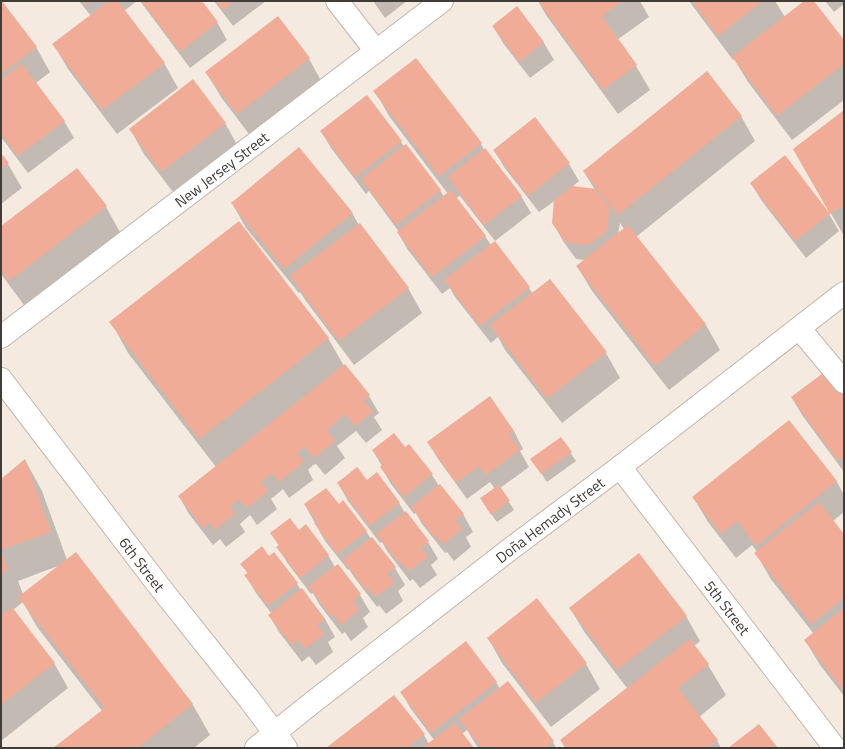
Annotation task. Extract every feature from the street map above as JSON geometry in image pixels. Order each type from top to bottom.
[{"type":"street","points":[[337,1],[376,51]]},
{"type":"street","name":"New Jersey Street","points":[[1,337],[442,1]]},
{"type":"street","name":"Doña Hemady Street","points":[[256,748],[280,741],[308,706],[844,293]]},
{"type":"street","points":[[799,328],[844,382]]},
{"type":"street","name":"6th Street","points":[[1,379],[154,580],[280,741]]},
{"type":"street","name":"5th Street","points":[[620,467],[835,748]]},
{"type":"building","points":[[1,1],[37,47],[1,74]]},
{"type":"building","points":[[83,1],[91,1],[86,5]]},
{"type":"building","points":[[109,1],[118,1],[165,63],[102,110],[52,44]]},
{"type":"building","points":[[141,1],[202,1],[218,22],[180,52]]},
{"type":"building","points":[[216,1],[234,1],[223,10]]},
{"type":"building","points":[[538,1],[623,1],[602,16],[637,65],[603,90]]},
{"type":"building","points":[[692,1],[763,1],[718,36]]},
{"type":"building","points":[[804,1],[814,1],[844,40],[844,64],[777,116],[732,57]]},
{"type":"building","points":[[517,6],[544,42],[520,62],[492,26]]},
{"type":"building","points":[[278,16],[310,58],[237,114],[205,72]]},
{"type":"building","points":[[416,58],[482,143],[439,176],[373,91]]},
{"type":"building","points":[[22,64],[65,121],[18,156],[1,134],[1,80]]},
{"type":"building","points":[[707,71],[742,116],[618,215],[583,171]]},
{"type":"building","points":[[193,79],[226,123],[161,172],[129,129]]},
{"type":"building","points":[[367,95],[402,141],[355,177],[320,131]]},
{"type":"building","points":[[844,110],[844,205],[830,214],[793,149]]},
{"type":"building","points":[[535,117],[570,163],[528,196],[493,150]]},
{"type":"building","points":[[406,144],[441,190],[396,225],[361,179]]},
{"type":"building","points":[[299,147],[353,213],[284,269],[231,203]]},
{"type":"building","points":[[485,148],[522,196],[484,225],[448,177]]},
{"type":"building","points":[[1,153],[9,163],[1,169]]},
{"type":"building","points":[[785,155],[830,214],[795,241],[750,183]]},
{"type":"building","points":[[77,168],[107,206],[9,281],[1,270],[1,226]]},
{"type":"building","points":[[573,186],[596,189],[610,208],[607,231],[589,245],[565,242],[552,223],[554,200]]},
{"type":"building","points":[[451,190],[486,236],[432,277],[397,232]]},
{"type":"building","points":[[239,221],[329,338],[199,439],[109,322]]},
{"type":"building","points":[[360,223],[409,288],[339,341],[290,276]]},
{"type":"building","points":[[628,225],[706,324],[655,366],[576,266]]},
{"type":"building","points":[[495,241],[530,287],[480,326],[444,280]]},
{"type":"building","points":[[550,279],[607,352],[547,399],[490,325]]},
{"type":"building","points":[[345,364],[370,395],[364,401],[373,412],[355,426],[346,414],[327,430],[335,441],[314,458],[305,447],[303,448],[297,453],[304,462],[279,482],[272,473],[261,482],[268,491],[247,508],[239,499],[230,507],[235,514],[215,530],[210,522],[203,528],[178,496]]},
{"type":"building","points":[[826,371],[844,396],[844,457],[838,461],[791,397]]},
{"type":"building","points":[[490,396],[514,431],[509,435],[520,450],[486,475],[479,466],[456,483],[427,442]]},
{"type":"building","points":[[789,420],[837,481],[756,546],[737,521],[721,534],[692,497]]},
{"type":"building","points":[[394,433],[405,447],[409,444],[433,474],[404,497],[380,467],[383,464],[372,450]]},
{"type":"building","points":[[561,437],[572,452],[541,474],[530,459]]},
{"type":"building","points":[[25,459],[51,532],[1,550],[1,479]]},
{"type":"building","points":[[357,467],[367,480],[377,472],[400,503],[369,526],[337,483]]},
{"type":"building","points":[[440,484],[464,514],[455,520],[462,529],[443,544],[436,536],[434,537],[411,507]]},
{"type":"building","points":[[499,485],[510,501],[491,515],[480,498]]},
{"type":"building","points":[[326,488],[339,504],[343,500],[367,531],[337,554],[314,523],[317,521],[304,504]]},
{"type":"building","points":[[819,502],[844,534],[844,598],[811,624],[754,553]]},
{"type":"building","points":[[406,511],[429,541],[421,548],[428,557],[409,571],[402,563],[400,564],[376,534]]},
{"type":"building","points":[[290,518],[299,530],[306,524],[329,555],[300,578],[276,547],[279,545],[270,533]]},
{"type":"building","points":[[372,537],[396,567],[387,574],[394,583],[376,597],[369,589],[366,590],[343,560]]},
{"type":"building","points":[[262,546],[269,556],[274,552],[298,583],[268,606],[244,575],[248,573],[240,564]]},
{"type":"building","points":[[1,551],[8,569],[1,574]]},
{"type":"building","points":[[76,552],[193,704],[140,746],[142,748],[53,748],[105,708],[18,597]]},
{"type":"building","points":[[639,553],[687,616],[617,670],[569,608]]},
{"type":"building","points":[[338,564],[361,594],[353,601],[359,610],[341,625],[334,615],[332,617],[308,586]]},
{"type":"building","points":[[302,588],[325,619],[317,625],[324,634],[305,649],[298,640],[292,645],[268,615]]},
{"type":"building","points":[[537,598],[587,663],[536,703],[487,638]]},
{"type":"building","points":[[12,607],[55,663],[1,705],[1,616]]},
{"type":"building","points":[[844,608],[844,691],[804,640]]},
{"type":"building","points":[[690,639],[709,664],[678,688],[718,740],[707,748],[566,748],[560,740]]},
{"type":"building","points":[[466,641],[497,682],[431,733],[400,692]]},
{"type":"building","points":[[508,681],[554,741],[545,748],[482,748],[459,719]]},
{"type":"building","points":[[394,695],[425,734],[407,748],[326,748]]},
{"type":"building","points":[[455,723],[474,748],[422,748]]},
{"type":"building","points":[[759,724],[778,748],[728,748]]}]
